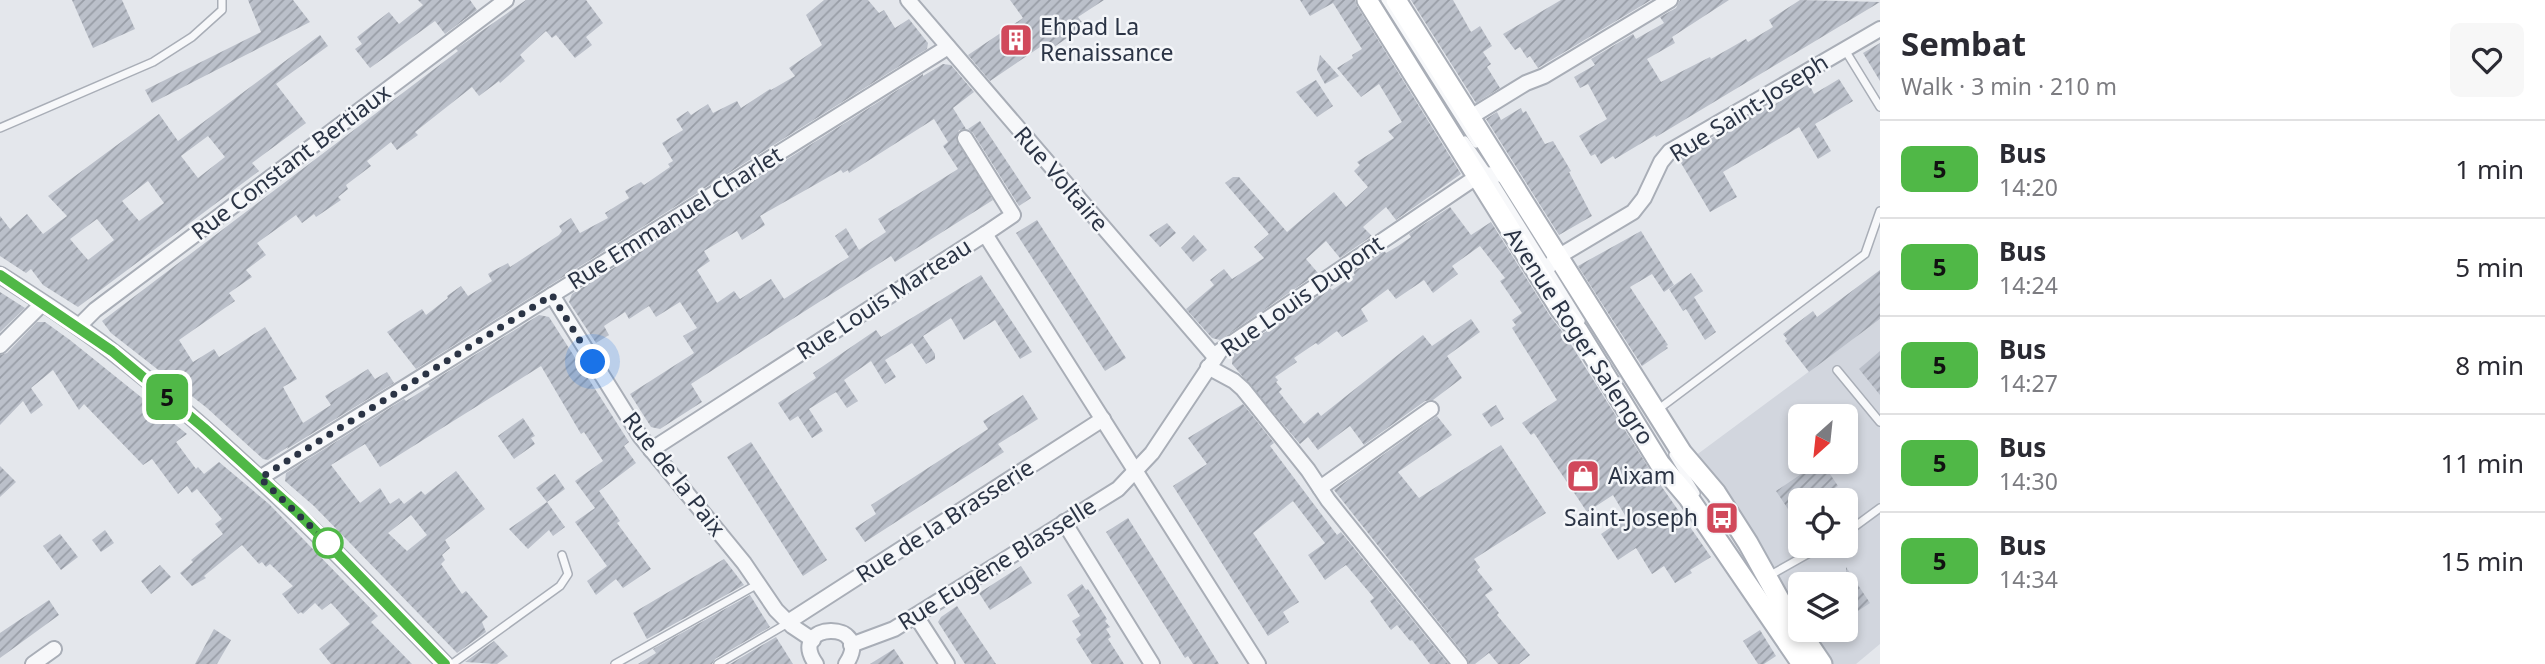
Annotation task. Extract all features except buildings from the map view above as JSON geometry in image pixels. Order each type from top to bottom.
[{"type":"main road","name":"Avenue Roger Salengro","points":[[1367,0],[1494,176],[1551,267],[1656,411],[1685,457],[1716,493],[1788,614],[1822,664]]},
{"type":"main road","name":"Avenue Roger Salengro","points":[[1396,0],[1469,118],[1494,176],[1551,267],[1560,309],[1578,331],[1661,464],[1688,496],[1802,664]]},
{"type":"street","name":"Rue Constant Bertiaux","points":[[78,327],[95,310],[506,0]]},
{"type":"street","name":"Rue Voltaire","points":[[908,0],[1211,362],[1243,389],[1460,664]]},
{"type":"street","points":[[1469,118],[1670,0]]},
{"type":"street","name":"Rue Saint-Joseph","points":[[1551,267],[1638,208],[1661,162],[1670,152],[1880,29]]},
{"type":"street","name":"Rue Emmanuel Charlet","points":[[260,478],[948,47]]},
{"type":"street","points":[[965,138],[1013,215],[985,234]]},
{"type":"street","name":"Rue Louis Dupont","points":[[1136,472],[1152,453],[1211,362],[1333,273],[1494,176]]},
{"type":"street","name":"Rue Louis Marteau","points":[[651,450],[985,234],[1258,664]]},
{"type":"street","points":[[0,275],[78,327],[139,373],[260,478],[298,513],[445,664]]},
{"type":"street","name":"Rue de la Paix","points":[[552,295],[635,429],[759,583],[776,610],[813,640]]},
{"type":"street","points":[[0,346],[43,303]]},
{"type":"street","points":[[1320,488],[1431,409]]},
{"type":"street","name":"Rue de la Brasserie","points":[[788,622],[1103,419]]},
{"type":"street","name":"Rue Eugène Blasselle","points":[[851,645],[887,633],[916,616],[1118,489],[1136,472]]},
{"type":"street","points":[[1063,522],[1152,664]]},
{"type":"street","points":[[916,616],[947,664]]},
{"type":"street","points":[[816,664],[810,654],[813,640],[820,632],[833,630],[846,636],[851,645],[851,655],[846,664]]},
{"type":"street","points":[[33,664],[54,649]]},
{"type":"lane","points":[[0,128],[153,62],[192,37],[222,10],[222,0]]},
{"type":"lane","points":[[1377,0],[1452,121],[1494,176]]},
{"type":"lane","points":[[1385,0],[1494,176]]},
{"type":"lane","points":[[1845,49],[1880,107]]},
{"type":"lane","points":[[1656,411],[1865,254],[1880,211]]},
{"type":"lane","points":[[1551,267],[1703,504],[1813,664]]},
{"type":"lane","points":[[1837,370],[1880,422]]},
{"type":"lane","points":[[1858,524],[1880,508]]},
{"type":"lane","points":[[452,664],[561,586],[568,574],[562,555]]},
{"type":"lane","points":[[1767,577],[1801,558]]},
{"type":"lane","points":[[615,664],[759,583]]},
{"type":"lane","points":[[718,664],[788,622]]},
{"type":"shaded area","points":[[1880,319],[1880,644],[1856,664],[1830,664],[1816,642],[1858,642],[1858,572],[1788,572],[1788,599],[1695,456]]},
{"type":"bus line","name":"5","points":[[0,275],[112,351],[204,428],[298,513],[445,664]]},
{"type":"place","name":"Ehpad La Renaissance","points":[[1016,40]]},
{"type":"place","name":"Aixam","points":[[1583,476]]},
{"type":"place","name":"Saint-Joseph","points":[[1722,518]]},
{"type":"route","points":[[328,543],[260,478],[552,295],[593,362]]}]
